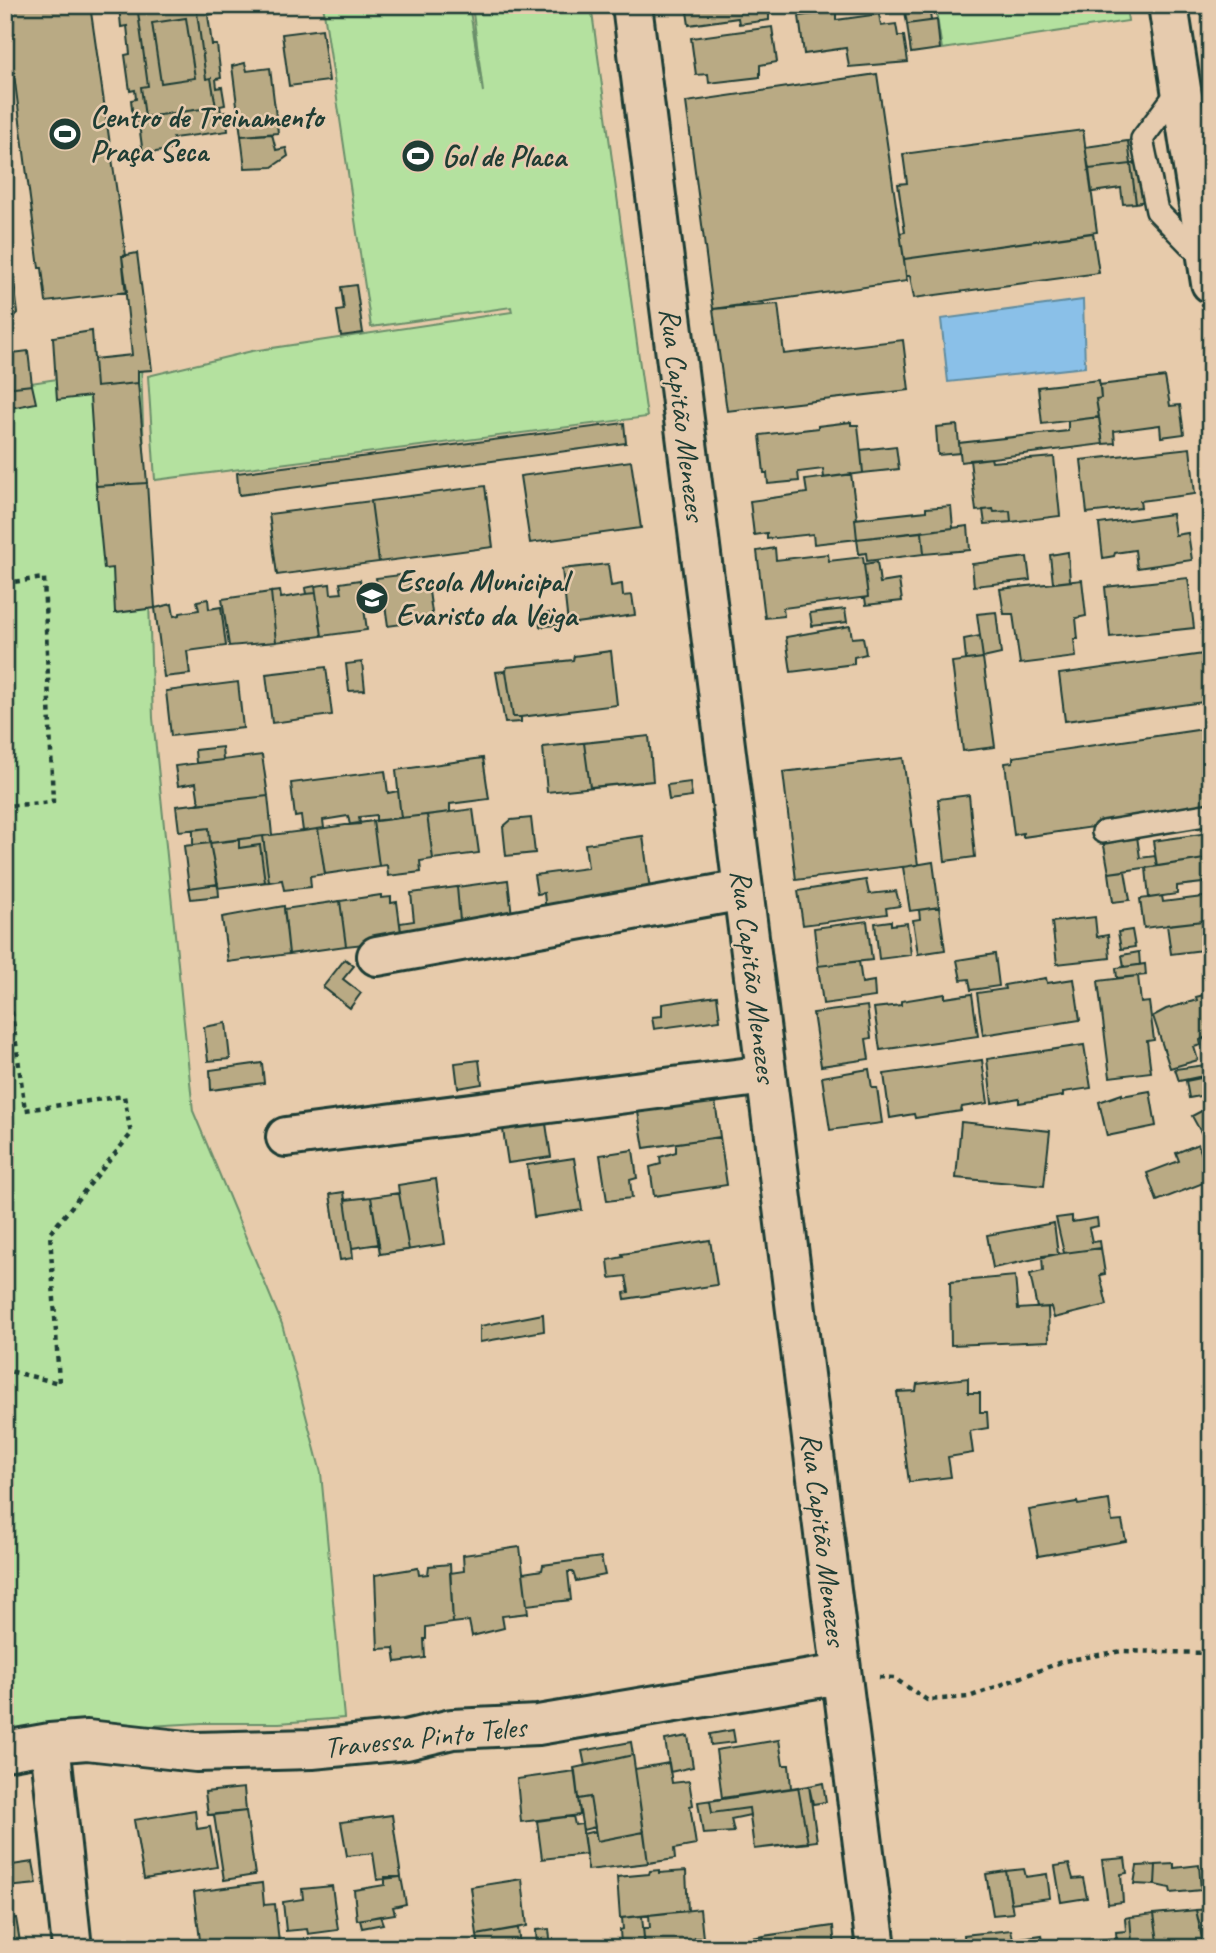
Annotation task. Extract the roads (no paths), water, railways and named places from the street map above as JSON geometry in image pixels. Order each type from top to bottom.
[{"type":"street","name":"Rua Capitão Menezes","points":[[632,5],[876,1948]]},
{"type":"street","points":[[1168,5],[1209,272]]},
{"type":"street","points":[[377,956],[743,890]]},
{"type":"street","points":[[286,1137],[766,1075]]},
{"type":"street","name":"Travessa Pinto Teles","points":[[5,1751],[87,1740],[196,1752],[312,1749],[406,1740],[452,1729],[538,1725],[841,1674]]},
{"type":"street","points":[[50,1743],[72,1948]]},
{"type":"lane","points":[[1102,832],[1211,814]]},
{"type":"water","points":[[1083,300],[1085,367],[948,382],[941,319]]},
{"type":"place","name":"Centro de Treinamento Praça Seca","points":[[65,134]]},
{"type":"place","name":"Gol de Placa","points":[[418,156]]},
{"type":"place","name":"Escola Municipal Evaristo da Veiga","points":[[372,598]]}]
